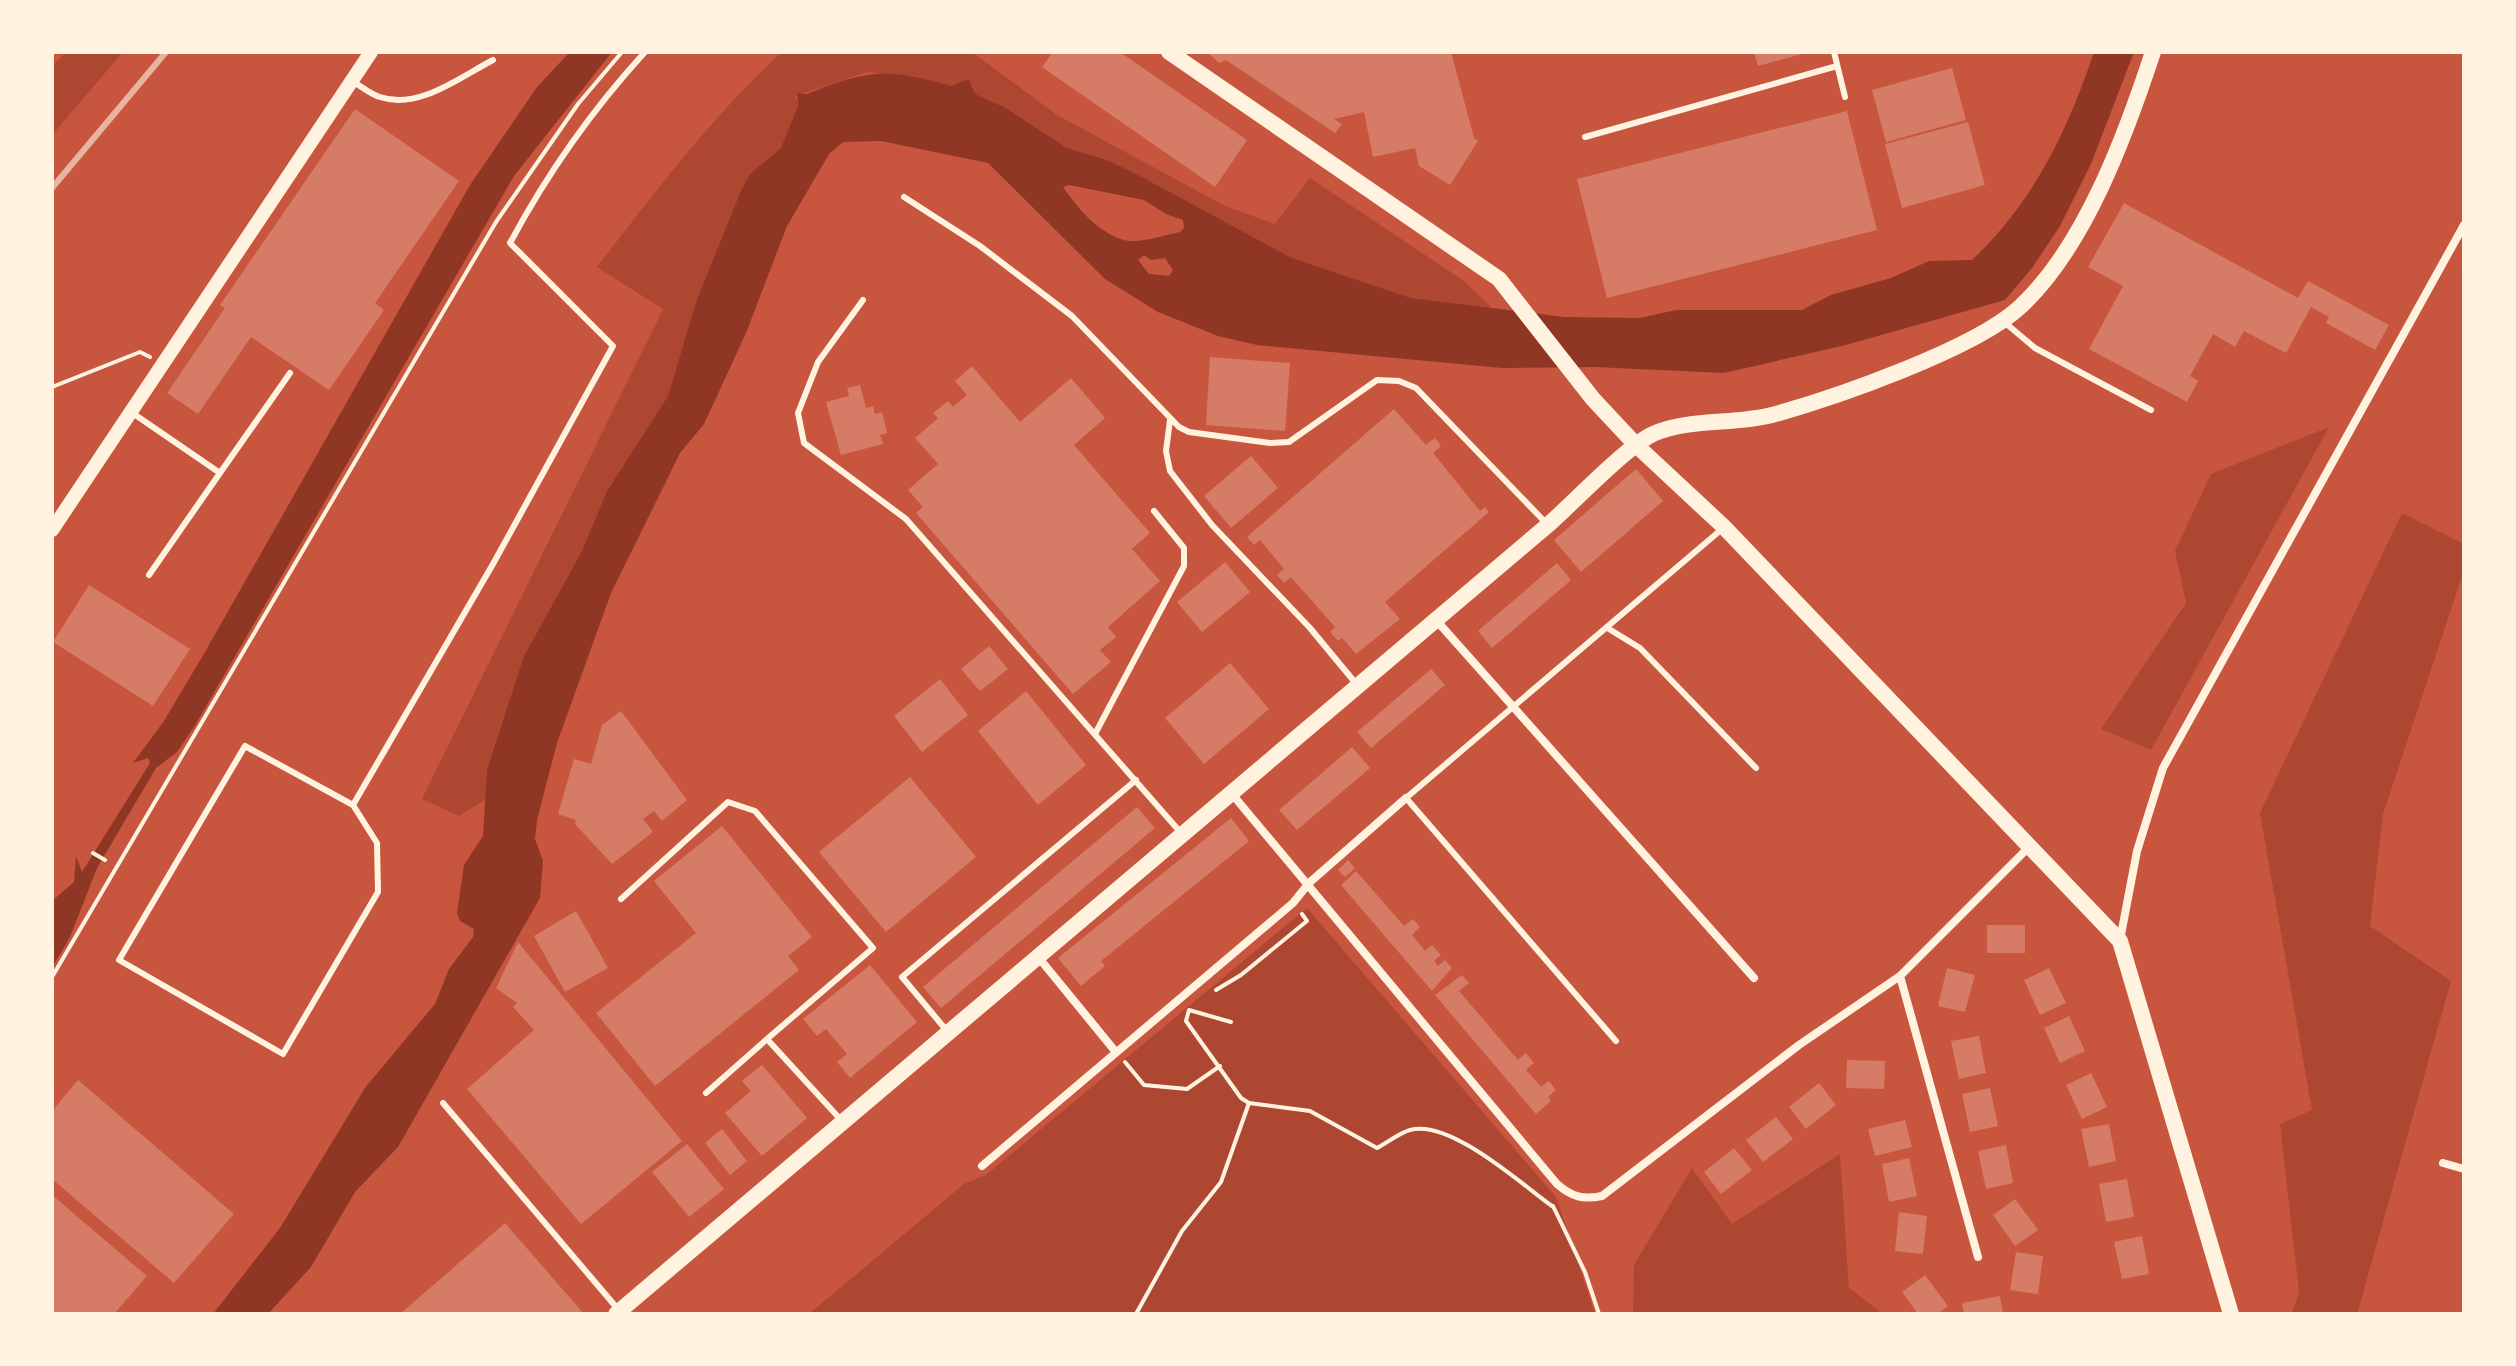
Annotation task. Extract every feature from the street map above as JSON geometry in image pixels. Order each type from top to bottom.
[{"type":"main road","points":[[1169,52],[1499,279],[1593,399],[1636,445],[1724,527],[2120,941],[2231,1314]]},
{"type":"main road","points":[[618,1312],[1548,525],[1636,445],[1665,430],[1770,415],[1814,401],[1904,367],[2003,321],[2035,291],[2071,241],[2127,132],[2153,52]]},
{"type":"street","points":[[52,530],[371,52]]},
{"type":"street","points":[[2120,941],[2137,851],[2163,768],[2464,225]]},
{"type":"street","points":[[1436,620],[1754,978]]},
{"type":"street","points":[[1231,793],[1550,1176],[1573,1196],[1602,1196],[1799,1045],[1900,976],[2030,846]]},
{"type":"street","points":[[982,1166],[1293,903],[1309,883],[1406,798]]},
{"type":"street","points":[[1039,958],[1115,1051]]},
{"type":"street","points":[[1900,976],[1978,1257]]},
{"type":"street","points":[[2443,1163],[2464,1169]]},
{"type":"lane","points":[[353,805],[493,564],[613,346],[510,243],[535,196],[562,157],[645,52]]},
{"type":"lane","points":[[1834,52],[1845,97]]},
{"type":"lane","points":[[352,81],[378,97],[399,100],[422,96],[493,60]]},
{"type":"lane","points":[[1585,137],[1837,66]]},
{"type":"lane","points":[[904,197],[980,246],[1072,316],[1170,420],[1189,432],[1270,443],[1289,442],[1377,380],[1399,381],[1416,388],[1548,525]]},
{"type":"lane","points":[[863,300],[818,362],[798,413],[804,443],[906,519],[1182,834]]},
{"type":"lane","points":[[2003,321],[2035,348],[2151,410]]},
{"type":"lane","points":[[149,575],[290,373]]},
{"type":"lane","points":[[131,412],[220,473]]},
{"type":"lane","points":[[1170,420],[1166,451],[1170,471],[1212,525],[1310,628],[1358,686]]},
{"type":"lane","points":[[1095,734],[1184,566],[1184,548],[1154,511]]},
{"type":"lane","points":[[1616,1041],[1406,798],[1512,706],[1609,629],[1724,527]]},
{"type":"lane","points":[[1609,629],[1640,648],[1756,768]]},
{"type":"lane","points":[[245,746],[353,805],[377,843],[378,892],[283,1054],[119,960],[245,746]]},
{"type":"lane","points":[[949,1033],[902,977],[1136,780]]},
{"type":"lane","points":[[621,899],[728,802],[755,811],[873,948],[706,1093]]},
{"type":"lane","points":[[767,1039],[843,1123]]},
{"type":"lane","points":[[443,1103],[618,1312]]},
{"type":"path","points":[[52,977],[496,222],[547,145],[622,52]]},
{"type":"path","points":[[52,387],[140,352],[163,364]]},
{"type":"path","points":[[93,853],[105,860]]},
{"type":"path","points":[[1207,996],[1241,975],[1307,921],[1293,903]]},
{"type":"path","points":[[1178,998],[1189,1010],[1231,1022]]},
{"type":"path","points":[[1198,1003],[1189,1010],[1186,1021],[1241,1098],[1249,1103],[1310,1111],[1377,1148],[1411,1130],[1435,1131],[1461,1141],[1552,1206]]},
{"type":"path","points":[[1115,1051],[1144,1085],[1187,1089],[1220,1066]]},
{"type":"path","points":[[1136,1314],[1182,1231],[1221,1182],[1249,1103]]},
{"type":"path","points":[[1550,1176],[1552,1206],[1585,1272],[1599,1314]]},
{"type":"shaded area","points":[[66,52],[123,52],[52,135],[52,66]]},
{"type":"shaded area","points":[[570,52],[612,52],[514,176],[194,727],[177,752],[156,768],[97,868],[70,937],[52,968],[52,901],[74,882],[76,856],[82,872],[150,763],[148,758],[133,763],[164,721],[205,652],[470,185],[537,87]]},
{"type":"shaded area","points":[[782,52],[972,52],[1057,115],[1225,206],[1275,224],[1310,178],[1464,281],[1493,309],[1411,298],[1292,258],[1140,176],[1107,160],[1067,148],[1004,107],[977,95],[973,85],[952,86],[925,79],[867,72],[795,96],[798,104],[781,148],[750,174],[740,193],[696,302],[668,396],[607,491],[582,551],[524,656],[487,768],[486,799],[459,816],[422,799],[663,309],[597,267],[708,128]]},
{"type":"shaded area","points":[[2094,52],[2134,52],[2091,164],[2060,226],[2032,268],[2005,300],[1846,345],[1724,373],[1595,367],[1502,368],[1257,345],[1218,336],[1158,312],[1105,279],[988,163],[881,141],[843,142],[829,154],[787,226],[746,333],[704,424],[680,453],[611,593],[557,743],[537,820],[535,839],[543,861],[540,898],[398,1147],[355,1192],[311,1267],[268,1314],[213,1314],[280,1228],[365,1088],[435,1004],[449,969],[473,937],[474,929],[460,921],[457,913],[464,865],[483,836],[487,769],[524,656],[582,551],[607,491],[668,396],[696,302],[740,193],[750,174],[781,148],[798,105],[797,93],[807,94],[846,80],[878,74],[911,76],[952,86],[968,79],[977,95],[1004,107],[1067,148],[1107,160],[1140,176],[1292,258],[1411,298],[1564,317],[1640,318],[1676,310],[1802,310],[1831,295],[1891,278],[1929,261],[1972,260],[1994,238],[2031,190],[2073,109]],"holes":[[[1069,185],[1144,200],[1166,214],[1183,220],[1184,228],[1180,232],[1148,239],[1120,239],[1084,213],[1063,187]],[[1144,255],[1151,260],[1165,258],[1173,270],[1169,276],[1149,274],[1138,260]]]},
{"type":"shaded area","points":[[2329,427],[2151,750],[2101,729],[2186,603],[2175,551],[2211,474]]},
{"type":"shaded area","points":[[2402,513],[2464,544],[2464,570],[2383,814],[2370,926],[2451,981],[2357,1314],[2292,1314],[2299,1292],[2280,1124],[2312,1110],[2260,813]]},
{"type":"shaded area","points":[[1307,908],[1556,1197],[1595,1314],[809,1314],[964,1184],[986,1175]]},
{"type":"shaded area","points":[[1840,1154],[1849,1288],[1883,1314],[1633,1314],[1634,1265],[1692,1168],[1732,1224]]},
{"type":"building","points":[[1053,52],[1120,52],[1247,140],[1215,187],[1042,67]]},
{"type":"building","points":[[1207,52],[1451,52],[1474,138],[1478,141],[1450,185],[1419,166],[1415,148],[1373,157],[1364,112],[1334,119],[1342,124],[1335,133],[1226,60],[1219,63]]},
{"type":"building","points":[[1754,52],[1806,52],[1806,53],[1758,66]]},
{"type":"building","points":[[1952,68],[1966,120],[1886,142],[1872,90]]},
{"type":"building","points":[[355,109],[459,181],[375,303],[384,310],[329,390],[251,337],[198,414],[167,393],[225,308],[220,305]]},
{"type":"building","points":[[1847,111],[1877,230],[1607,298],[1577,179]]},
{"type":"building","points":[[1968,122],[1985,185],[1902,208],[1885,144]]},
{"type":"building","points":[[2124,203],[2298,298],[2308,281],[2389,325],[2375,350],[2326,323],[2329,317],[2311,307],[2286,353],[2244,331],[2235,347],[2213,334],[2190,376],[2198,381],[2187,402],[2089,349],[2123,286],[2088,267]]},
{"type":"building","points":[[1210,357],[1290,363],[1285,431],[1206,425]]},
{"type":"building","points":[[972,366],[1020,422],[1071,378],[1105,418],[1074,445],[1150,533],[1132,549],[1160,581],[1108,627],[1116,637],[1100,650],[1111,662],[1073,694],[916,513],[923,507],[908,490],[938,464],[915,438],[938,418],[933,413],[948,401],[953,407],[967,395],[955,381]]},
{"type":"building","points":[[860,385],[866,408],[873,406],[875,414],[882,412],[887,433],[880,435],[883,444],[841,455],[826,402],[849,396],[847,388]]},
{"type":"building","points":[[1394,409],[1426,445],[1435,438],[1441,446],[1433,453],[1480,511],[1485,507],[1489,512],[1385,602],[1400,619],[1356,654],[1342,638],[1338,641],[1330,632],[1335,627],[1291,577],[1284,583],[1277,575],[1284,569],[1260,540],[1254,545],[1247,537]]},
{"type":"building","points":[[1251,456],[1278,488],[1231,528],[1204,496]]},
{"type":"building","points":[[1636,469],[1663,501],[1581,572],[1554,540]]},
{"type":"building","points":[[1225,562],[1250,592],[1202,632],[1177,602]]},
{"type":"building","points":[[1557,563],[1571,580],[1492,648],[1478,631]]},
{"type":"building","points":[[89,585],[190,649],[153,706],[53,642]]},
{"type":"building","points":[[989,646],[1008,669],[980,691],[961,669]]},
{"type":"building","points":[[1230,663],[1269,709],[1204,764],[1165,718]]},
{"type":"building","points":[[1431,669],[1445,685],[1371,748],[1357,732]]},
{"type":"building","points":[[940,679],[968,715],[922,752],[894,716]]},
{"type":"building","points":[[1026,691],[1086,765],[1038,805],[978,731]]},
{"type":"building","points":[[621,711],[687,800],[662,821],[654,811],[643,819],[653,832],[612,864],[575,824],[576,820],[558,814],[574,759],[591,764],[602,725]]},
{"type":"building","points":[[1352,747],[1370,768],[1297,830],[1279,810]]},
{"type":"building","points":[[910,777],[976,857],[886,932],[819,852]]},
{"type":"building","points":[[1137,807],[1155,828],[941,1008],[923,987]]},
{"type":"building","points":[[1231,818],[1249,841],[1101,961],[1105,966],[1081,986],[1058,958]]},
{"type":"building","points":[[722,826],[812,937],[788,956],[799,970],[655,1086],[596,1013],[696,933],[654,881]]},
{"type":"building","points":[[1348,860],[1355,868],[1345,877],[1338,870]]},
{"type":"building","points":[[1356,871],[1404,926],[1413,919],[1420,927],[1412,935],[1425,951],[1432,945],[1441,955],[1434,961],[1438,966],[1445,960],[1452,968],[1432,991],[1341,885]]},
{"type":"building","points":[[576,911],[608,968],[565,992],[534,936]]},
{"type":"building","points":[[1987,925],[2025,925],[2025,953],[1987,953]]},
{"type":"building","points":[[518,942],[682,1141],[581,1224],[467,1089],[534,1030],[513,1007],[517,1003],[496,988]]},
{"type":"building","points":[[870,965],[917,1022],[850,1078],[837,1062],[847,1054],[826,1029],[817,1036],[803,1019]]},
{"type":"building","points":[[1947,968],[1975,975],[1965,1012],[1938,1006]]},
{"type":"building","points":[[2049,968],[2066,1003],[2040,1015],[2024,980]]},
{"type":"building","points":[[1462,975],[1469,983],[1459,991],[1518,1060],[1526,1053],[1534,1063],[1526,1070],[1541,1087],[1549,1081],[1556,1090],[1548,1097],[1551,1101],[1536,1114],[1435,995]]},
{"type":"building","points":[[2069,1016],[2085,1051],[2060,1063],[2044,1028]]},
{"type":"building","points":[[1979,1036],[1986,1073],[1959,1079],[1951,1041]]},
{"type":"building","points":[[1847,1060],[1885,1061],[1884,1089],[1846,1088]]},
{"type":"building","points":[[762,1065],[807,1118],[762,1156],[725,1113],[751,1091],[742,1081]]},
{"type":"building","points":[[2091,1073],[2107,1107],[2082,1119],[2066,1085]]},
{"type":"building","points":[[78,1080],[234,1214],[174,1283],[52,1179],[52,1111]]},
{"type":"building","points":[[1819,1083],[1836,1105],[1806,1129],[1789,1107]]},
{"type":"building","points":[[1990,1088],[1998,1126],[1970,1132],[1962,1094]]},
{"type":"building","points":[[1776,1117],[1793,1139],[1763,1162],[1746,1140]]},
{"type":"building","points":[[1905,1120],[1912,1147],[1875,1156],[1868,1129]]},
{"type":"building","points":[[2109,1124],[2116,1161],[2089,1167],[2081,1129]]},
{"type":"building","points":[[722,1129],[747,1161],[730,1175],[705,1143]]},
{"type":"building","points":[[687,1144],[724,1189],[689,1217],[652,1172]]},
{"type":"building","points":[[2006,1145],[2013,1183],[1986,1189],[1978,1151]]},
{"type":"building","points":[[1734,1148],[1752,1170],[1721,1194],[1704,1172]]},
{"type":"building","points":[[1909,1158],[1917,1196],[1889,1202],[1882,1164]]},
{"type":"building","points":[[2127,1179],[2134,1217],[2106,1222],[2099,1184]]},
{"type":"building","points":[[52,1195],[147,1276],[114,1314],[52,1314]]},
{"type":"building","points":[[2015,1199],[2038,1230],[2015,1246],[1993,1215]]},
{"type":"building","points":[[1899,1212],[1927,1216],[1923,1254],[1895,1251]]},
{"type":"building","points":[[505,1223],[584,1314],[400,1314]]},
{"type":"building","points":[[2142,1236],[2149,1274],[2122,1279],[2114,1242]]},
{"type":"building","points":[[2016,1252],[2043,1256],[2038,1294],[2010,1290]]},
{"type":"building","points":[[1925,1275],[1948,1306],[1937,1314],[1918,1314],[1902,1292]]},
{"type":"building","points":[[2000,1296],[2003,1314],[1964,1314],[1962,1303]]},
{"type":"railway","points":[[52,188],[166,52]]}]
